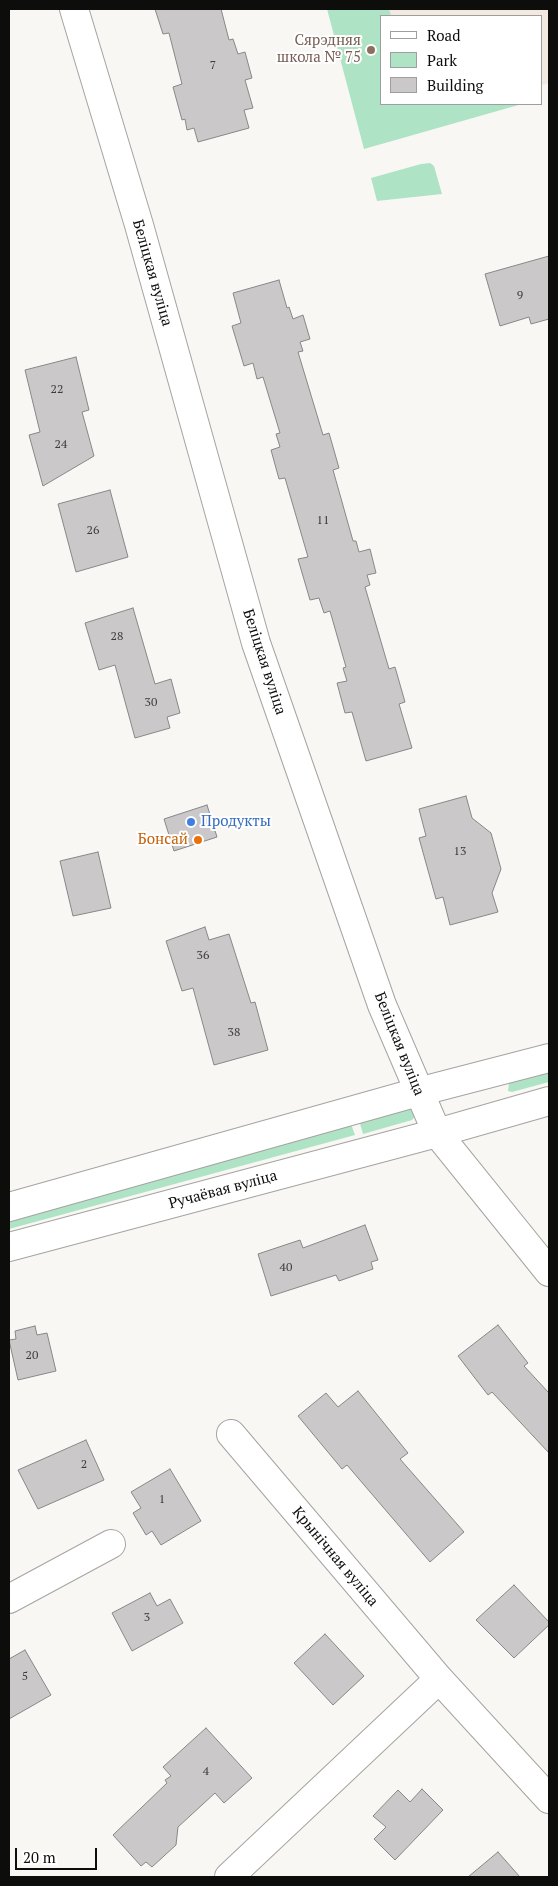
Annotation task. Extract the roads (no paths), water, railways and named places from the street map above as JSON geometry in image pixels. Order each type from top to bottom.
[{"type":"street","name":"Беліцкая вуліца","points":[[74,9],[139,225],[256,643],[382,1004],[437,1133],[549,1272]]},
{"type":"street","points":[[9,1206],[418,1092],[549,1058]]},
{"type":"street","name":"Ручаёвая вуліца","points":[[9,1247],[437,1133],[549,1101]]},
{"type":"street","name":"Крынічная вуліца","points":[[231,1434],[439,1679],[549,1799]]},
{"type":"street","points":[[9,1599],[111,1544]]},
{"type":"street","points":[[229,1877],[439,1679]]},
{"type":"place","name":"Сярэдняя школа № 75","points":[[371,50]]},
{"type":"place","name":"Продукты","points":[[191,822]]},
{"type":"place","name":"Бонсай","points":[[198,840]]}]
